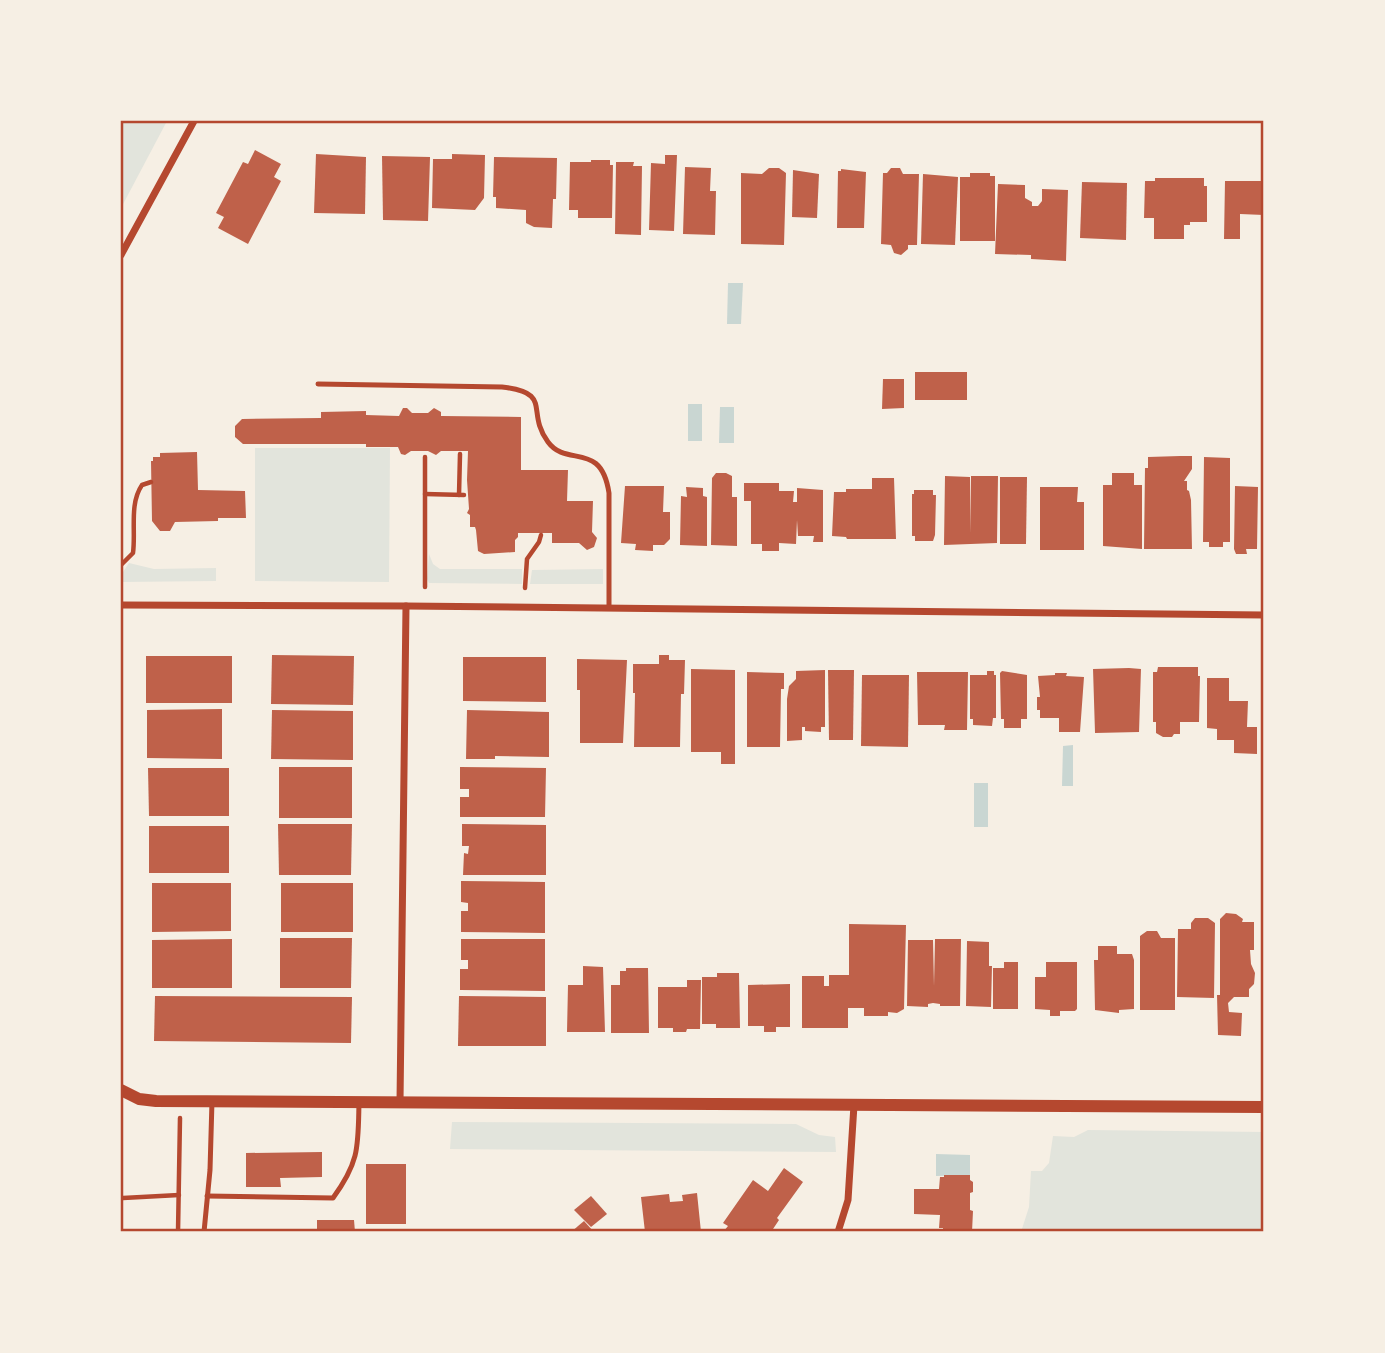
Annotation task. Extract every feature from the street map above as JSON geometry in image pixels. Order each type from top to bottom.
[{"type":"street","points":[[121,255],[194,121]]},
{"type":"street","points":[[121,606],[406,606],[1264,615]]},
{"type":"street","points":[[400,1102],[406,606]]},
{"type":"street","points":[[121,1090],[139,1099],[156,1101],[1264,1107]]},
{"type":"street","points":[[838,1232],[848,1200],[854,1105]]},
{"type":"lane","points":[[318,384],[502,387],[529,393],[535,399],[540,427],[549,444],[561,451],[595,462],[607,479],[609,608]]},
{"type":"lane","points":[[204,1232],[210,1170],[212,1101]]},
{"type":"lane","points":[[207,1196],[333,1198],[353,1167],[358,1144],[359,1102]]},
{"type":"path","points":[[425,494],[461,495],[460,454]]},
{"type":"path","points":[[425,457],[425,587]]},
{"type":"path","points":[[121,565],[133,553],[134,514],[138,493],[142,485],[151,482]]},
{"type":"path","points":[[525,587],[527,559],[541,535]]},
{"type":"path","points":[[178,1232],[180,1118]]},
{"type":"path","points":[[123,1198],[179,1195]]},
{"type":"shaded area","points":[[121,121],[167,121],[121,208]]},
{"type":"shaded area","points":[[728,283],[743,283],[741,324],[727,324]]},
{"type":"shaded area","points":[[688,404],[702,404],[702,441],[688,441]]},
{"type":"shaded area","points":[[720,407],[734,407],[734,443],[719,443]]},
{"type":"shaded area","points":[[255,448],[390,448],[389,582],[255,581]]},
{"type":"shaded area","points":[[429,554],[433,564],[440,569],[522,569],[522,584],[429,583]]},
{"type":"shaded area","points":[[129,563],[154,569],[216,568],[216,581],[121,582],[121,575]]},
{"type":"shaded area","points":[[603,569],[603,584],[530,584],[532,570]]},
{"type":"shaded area","points":[[1073,745],[1073,786],[1062,786],[1063,746]]},
{"type":"shaded area","points":[[974,783],[988,783],[988,827],[974,827]]},
{"type":"shaded area","points":[[1264,855],[1264,1080],[1261,1080]]},
{"type":"shaded area","points":[[452,1122],[796,1124],[819,1135],[835,1137],[836,1152],[450,1149]]},
{"type":"shaded area","points":[[1088,1130],[1264,1132],[1264,1232],[1021,1232],[1029,1207],[1031,1171],[1042,1171],[1049,1163],[1053,1136],[1074,1137]]},
{"type":"shaded area","points":[[936,1154],[970,1155],[970,1175],[936,1176]]},
{"type":"building","points":[[255,150],[281,164],[274,177],[281,181],[248,244],[218,228],[224,217],[216,213],[243,162],[248,164]]},
{"type":"building","points":[[316,154],[366,157],[365,214],[314,213]]},
{"type":"building","points":[[452,154],[485,155],[484,198],[475,210],[432,208],[433,159],[452,159]]},
{"type":"building","points":[[665,155],[677,155],[674,231],[649,230],[651,163],[665,164]]},
{"type":"building","points":[[382,156],[430,157],[428,221],[383,220]]},
{"type":"building","points":[[494,157],[557,158],[552,228],[534,227],[526,223],[526,210],[496,208],[496,197],[493,197]]},
{"type":"building","points":[[610,160],[610,165],[613,165],[612,218],[578,218],[578,210],[569,210],[570,162]]},
{"type":"building","points":[[616,162],[634,162],[633,166],[642,166],[641,235],[615,234]]},
{"type":"building","points":[[685,167],[711,168],[710,191],[716,191],[715,235],[683,234]]},
{"type":"building","points":[[769,168],[779,168],[786,173],[784,245],[741,244],[741,173],[762,174]]},
{"type":"building","points":[[891,168],[900,168],[903,174],[919,174],[917,245],[908,245],[908,249],[901,255],[894,253],[891,245],[881,244],[883,173],[887,173]]},
{"type":"building","points":[[841,169],[866,172],[864,228],[837,228],[838,171]]},
{"type":"building","points":[[793,170],[819,174],[817,218],[792,217]]},
{"type":"building","points":[[970,173],[990,173],[990,176],[995,176],[995,241],[960,241],[960,177],[970,177]]},
{"type":"building","points":[[923,174],[958,177],[955,245],[921,244]]},
{"type":"building","points":[[1155,178],[1204,178],[1204,186],[1207,186],[1207,222],[1190,222],[1190,225],[1184,225],[1184,239],[1154,239],[1154,218],[1144,218],[1145,181],[1155,181]]},
{"type":"building","points":[[1225,181],[1264,181],[1264,215],[1240,214],[1240,239],[1224,239]]},
{"type":"building","points":[[1082,182],[1127,183],[1126,240],[1080,238]]},
{"type":"building","points":[[998,184],[1025,185],[1025,198],[1032,202],[1032,206],[1038,206],[1042,201],[1042,189],[1068,190],[1066,261],[1031,259],[1031,255],[995,254]]},
{"type":"building","points":[[915,372],[967,372],[967,400],[915,400]]},
{"type":"building","points":[[883,379],[904,379],[904,408],[882,409]]},
{"type":"building","points":[[403,408],[412,413],[428,413],[434,408],[441,412],[441,416],[521,417],[521,470],[568,470],[567,501],[593,501],[592,532],[597,538],[594,547],[587,550],[579,543],[552,543],[552,533],[518,533],[515,552],[484,554],[478,551],[476,530],[475,527],[470,527],[470,515],[467,513],[468,451],[441,451],[436,455],[428,451],[411,451],[405,455],[401,454],[398,447],[366,447],[366,444],[243,444],[235,437],[235,426],[242,419],[321,418],[321,412],[366,411],[366,415],[399,416]]},
{"type":"building","points":[[197,452],[198,490],[245,491],[246,518],[175,522],[170,531],[160,531],[152,521],[151,461],[153,457],[160,457],[160,453]]},
{"type":"building","points":[[1192,456],[1192,469],[1184,481],[1187,481],[1191,500],[1192,549],[1144,549],[1145,468],[1148,468],[1148,457]]},
{"type":"building","points":[[1204,457],[1230,458],[1230,542],[1223,542],[1223,547],[1209,547],[1209,542],[1203,542]]},
{"type":"building","points":[[716,473],[732,476],[732,497],[737,497],[737,546],[711,545],[712,478]]},
{"type":"building","points":[[1112,473],[1134,473],[1134,485],[1142,485],[1142,549],[1103,546],[1103,485],[1112,485]]},
{"type":"building","points":[[945,476],[970,477],[971,533],[971,476],[998,476],[997,543],[944,545]]},
{"type":"building","points":[[1000,477],[1027,477],[1026,544],[1000,544]]},
{"type":"building","points":[[872,478],[894,478],[896,539],[847,539],[832,536],[834,492],[872,489]]},
{"type":"building","points":[[744,483],[779,483],[779,491],[794,491],[793,502],[797,502],[797,488],[823,490],[823,542],[813,542],[814,536],[798,536],[797,520],[796,544],[779,543],[779,551],[762,551],[762,544],[751,544],[751,501],[744,501]]},
{"type":"building","points":[[625,486],[664,486],[663,512],[670,512],[670,539],[664,545],[653,545],[653,551],[635,550],[636,544],[621,543]]},
{"type":"building","points":[[1235,486],[1258,487],[1257,549],[1246,549],[1247,554],[1236,554],[1234,549]]},
{"type":"building","points":[[686,487],[703,488],[703,496],[707,497],[707,546],[680,545],[681,496],[687,497]]},
{"type":"building","points":[[1040,487],[1078,487],[1077,502],[1084,502],[1084,550],[1040,550]]},
{"type":"building","points":[[914,490],[933,490],[933,495],[936,495],[933,541],[915,541],[915,536],[912,536]]},
{"type":"building","points":[[272,655],[354,656],[353,705],[271,704]]},
{"type":"building","points":[[659,655],[669,655],[669,660],[685,660],[680,747],[634,747],[633,664],[659,664]]},
{"type":"building","points":[[146,656],[232,656],[232,703],[146,703]]},
{"type":"building","points":[[463,657],[546,657],[546,702],[463,701]]},
{"type":"building","points":[[577,659],[627,660],[623,743],[580,743]]},
{"type":"building","points":[[1158,667],[1198,667],[1200,676],[1199,722],[1180,722],[1180,734],[1174,734],[1172,737],[1163,737],[1156,733],[1156,722],[1153,722],[1153,672],[1157,672]]},
{"type":"building","points":[[691,669],[735,670],[735,764],[721,764],[721,752],[691,752]]},
{"type":"building","points":[[1093,669],[1141,669],[1139,732],[1095,733]]},
{"type":"building","points":[[825,670],[825,727],[821,727],[821,732],[805,731],[805,727],[802,727],[802,740],[787,741],[787,699],[789,686],[796,679],[796,671]]},
{"type":"building","points":[[828,670],[854,670],[853,740],[829,740]]},
{"type":"building","points":[[987,671],[994,671],[996,675],[996,718],[993,718],[992,726],[973,725],[973,719],[970,719],[970,675],[987,675]]},
{"type":"building","points":[[1002,671],[1027,675],[1027,719],[1021,719],[1021,728],[1004,728],[1004,719],[1001,719]]},
{"type":"building","points":[[747,672],[784,673],[784,689],[781,689],[780,747],[747,747]]},
{"type":"building","points":[[917,672],[968,672],[967,730],[944,730],[945,725],[918,725]]},
{"type":"building","points":[[1055,673],[1084,677],[1080,732],[1059,732],[1059,718],[1040,718],[1040,710],[1037,710],[1037,697],[1040,697],[1038,676]]},
{"type":"building","points":[[862,675],[909,675],[908,747],[861,746]]},
{"type":"building","points":[[1207,678],[1229,678],[1229,701],[1248,701],[1247,727],[1257,727],[1257,754],[1234,753],[1234,740],[1217,740],[1217,729],[1207,728]]},
{"type":"building","points":[[222,709],[222,759],[147,758],[147,710]]},
{"type":"building","points":[[272,710],[353,711],[353,760],[271,759]]},
{"type":"building","points":[[467,710],[549,712],[549,757],[495,756],[495,759],[466,759]]},
{"type":"building","points":[[279,767],[352,767],[352,818],[279,818]]},
{"type":"building","points":[[460,767],[546,768],[545,817],[460,817],[460,797],[469,797],[469,789],[460,789]]},
{"type":"building","points":[[148,768],[229,768],[229,816],[149,816]]},
{"type":"building","points":[[278,824],[352,824],[351,875],[279,875]]},
{"type":"building","points":[[462,824],[546,825],[546,875],[463,875],[464,853],[468,854],[469,846],[462,846]]},
{"type":"building","points":[[149,826],[229,826],[229,873],[149,873]]},
{"type":"building","points":[[461,881],[545,882],[545,933],[461,932],[461,911],[468,911],[468,903],[461,902]]},
{"type":"building","points":[[152,883],[231,883],[231,931],[152,932]]},
{"type":"building","points":[[281,883],[353,883],[353,932],[281,932]]},
{"type":"building","points":[[1226,913],[1236,914],[1243,919],[1242,922],[1254,922],[1254,950],[1250,950],[1255,973],[1254,984],[1249,989],[1249,997],[1234,997],[1228,1003],[1229,1012],[1242,1013],[1241,1036],[1218,1035],[1220,919]]},
{"type":"building","points":[[1195,918],[1208,918],[1215,923],[1214,998],[1177,997],[1178,929],[1191,929]]},
{"type":"building","points":[[849,924],[906,925],[904,1009],[897,1013],[888,1012],[888,1016],[864,1016],[864,1008],[848,1008],[848,1028],[802,1028],[802,976],[824,976],[824,986],[829,986],[829,975],[849,975]]},
{"type":"building","points":[[1147,931],[1157,931],[1161,938],[1175,938],[1175,1010],[1140,1010],[1140,936]]},
{"type":"building","points":[[280,938],[352,938],[351,988],[280,988]]},
{"type":"building","points":[[232,939],[232,988],[152,988],[152,940]]},
{"type":"building","points":[[461,939],[545,939],[545,991],[460,990],[460,969],[468,969],[468,960],[461,960]]},
{"type":"building","points":[[935,939],[961,939],[960,1006],[940,1006],[933,1003],[928,1004],[928,1007],[907,1006],[908,940],[933,940],[934,986]]},
{"type":"building","points":[[967,941],[989,942],[989,966],[992,966],[991,1007],[966,1006]]},
{"type":"building","points":[[1098,946],[1117,946],[1117,954],[1132,954],[1134,1009],[1119,1010],[1119,1013],[1095,1010],[1094,960],[1098,960]]},
{"type":"building","points":[[1004,962],[1018,962],[1018,1009],[993,1009],[993,968],[1004,968]]},
{"type":"building","points":[[1046,962],[1077,962],[1075,1011],[1060,1011],[1060,1016],[1050,1016],[1050,1010],[1035,1009],[1035,977],[1046,977]]},
{"type":"building","points":[[583,966],[603,967],[605,1032],[567,1032],[568,985],[583,985]]},
{"type":"building","points":[[626,968],[648,968],[649,1033],[611,1033],[611,985],[620,985],[620,971],[626,971]]},
{"type":"building","points":[[717,973],[739,973],[740,1028],[716,1028],[716,1024],[702,1024],[702,977],[717,977]]},
{"type":"building","points":[[687,980],[701,980],[700,1029],[673,1032],[673,1028],[658,1028],[658,987],[687,987]]},
{"type":"building","points":[[790,984],[790,1027],[776,1027],[776,1032],[764,1032],[764,1026],[748,1026],[748,985]]},
{"type":"building","points":[[155,996],[352,997],[351,1043],[154,1041]]},
{"type":"building","points":[[459,996],[546,997],[546,1046],[458,1046]]},
{"type":"building","points":[[322,1152],[322,1177],[280,1178],[281,1187],[246,1187],[246,1153]]},
{"type":"building","points":[[366,1164],[406,1164],[406,1224],[366,1224]]},
{"type":"building","points":[[784,1168],[803,1182],[777,1218],[779,1220],[771,1232],[723,1232],[728,1226],[723,1223],[753,1180],[768,1191]]},
{"type":"building","points":[[970,1175],[973,1182],[973,1192],[970,1193],[972,1232],[943,1232],[943,1228],[939,1228],[940,1215],[914,1214],[914,1189],[939,1189],[940,1177]]},
{"type":"building","points":[[697,1193],[701,1232],[645,1232],[641,1197],[669,1194],[670,1202],[683,1201],[682,1195]]},
{"type":"building","points":[[591,1196],[607,1214],[591,1227],[574,1210]]},
{"type":"building","points":[[317,1220],[354,1220],[355,1232],[317,1232]]},
{"type":"building","points":[[584,1221],[594,1232],[571,1232]]}]
